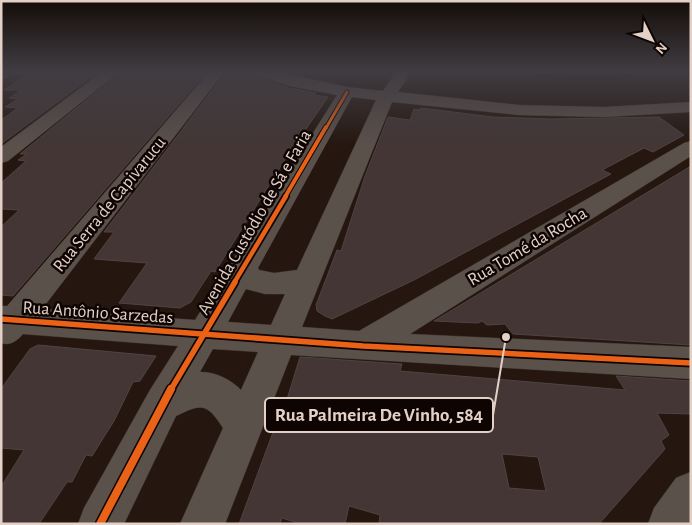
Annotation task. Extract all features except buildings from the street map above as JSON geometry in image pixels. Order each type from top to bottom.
[{"type":"street","points":[[1,157],[80,96]]},
{"type":"street","name":"Rua Serra de Capivarucu","points":[[5,325],[196,96]]},
{"type":"street","points":[[338,96],[367,103],[381,96]]},
{"type":"street","points":[[202,524],[388,96]]},
{"type":"street","points":[[424,96],[534,111],[604,112],[691,107]]},
{"type":"street","name":"Avenida Custódio de Sá e Faria","points":[[100,524],[163,403],[343,98]]},
{"type":"street","name":"Rua Tomé da Rocha","points":[[362,346],[691,147]]},
{"type":"street","points":[[242,271],[256,282],[275,285],[308,278]]},
{"type":"street","name":"Rua Antônio Sarzedas","points":[[5,325],[205,333],[362,346],[691,363]]},
{"type":"street","points":[[163,403],[194,389],[214,391],[223,396],[244,426]]},
{"type":"street","points":[[670,524],[691,493]]},
{"type":"cycle path","points":[[100,524],[163,403],[344,96]]},
{"type":"cycle path","points":[[1,319],[363,346],[691,363]]},
{"type":"place","name":"Rua Palmeira De Vinho, 584","points":[[506,337]]}]
